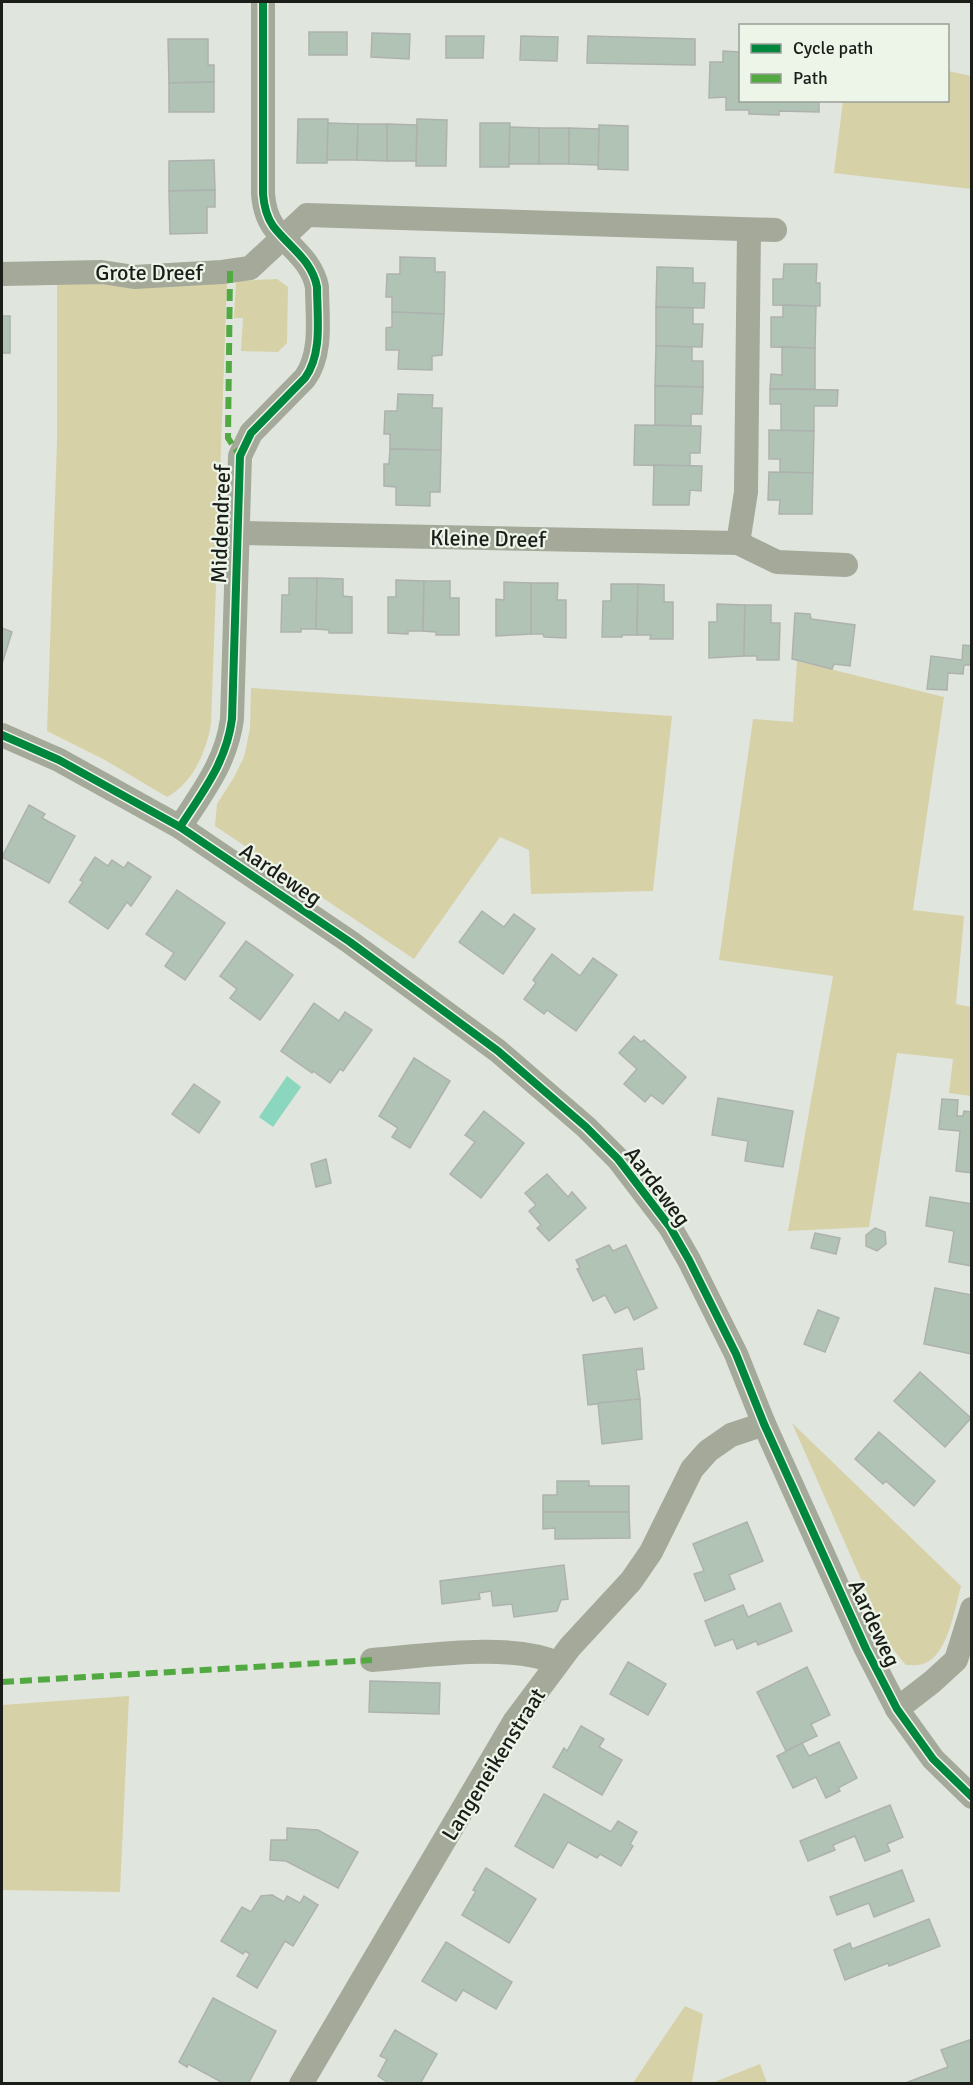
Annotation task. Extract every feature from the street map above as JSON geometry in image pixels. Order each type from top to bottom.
[{"type":"street","name":"Middendreef","points":[[180,827],[217,769],[230,737],[240,456],[250,433],[305,378],[315,360],[317,287],[315,278],[306,261],[269,219],[262,194],[263,2]]},
{"type":"street","points":[[283,236],[307,215],[775,230]]},
{"type":"street","points":[[738,543],[746,492],[749,230]]},
{"type":"street","name":"Grote Dreef","points":[[2,274],[102,272],[134,277],[230,271],[250,268],[283,236]]},
{"type":"street","name":"Kleine Dreef","points":[[238,533],[738,543],[777,562],[846,565]]},
{"type":"street","name":"Aardeweg","points":[[2,735],[59,760],[180,827],[350,942],[498,1051],[586,1127],[618,1159],[669,1227],[689,1260],[736,1354],[764,1424],[866,1649],[897,1709],[933,1759],[972,1797]]},
{"type":"street","name":"Langeneikenstraat","points":[[301,2084],[514,1722],[570,1647],[631,1581],[651,1552],[692,1468],[708,1451],[731,1435],[764,1424]]},
{"type":"street","points":[[897,1709],[932,1683],[956,1660],[972,1609]]},
{"type":"street","points":[[372,1660],[483,1651],[544,1658],[557,1664]]},
{"type":"shaded area","points":[[949,71],[971,76],[971,189],[834,173],[843,102],[949,102]]},
{"type":"shaded area","points":[[277,279],[288,287],[287,343],[278,352],[241,351],[243,318],[234,318],[236,281]]},
{"type":"shaded area","points":[[227,282],[211,724],[206,745],[197,766],[184,784],[167,797],[105,760],[47,731],[57,442],[57,283]]},
{"type":"shaded area","points":[[797,661],[944,697],[913,910],[964,916],[956,1004],[971,1007],[971,1096],[949,1093],[953,1059],[897,1053],[869,1227],[788,1231],[833,976],[719,960],[753,719],[793,722]]},
{"type":"shaded area","points":[[251,688],[672,716],[653,891],[531,894],[529,850],[500,837],[414,959],[215,826],[217,804],[244,757],[250,729]]},
{"type":"shaded area","points":[[287,1076],[301,1087],[273,1127],[259,1117]]},
{"type":"shaded area","points":[[792,1423],[961,1586],[945,1640],[933,1658],[925,1663],[906,1665],[891,1647]]},
{"type":"shaded area","points":[[129,1696],[120,1892],[2,1890],[2,1705]]},
{"type":"shaded area","points":[[685,2006],[703,2014],[692,2083],[633,2083]]},
{"type":"shaded area","points":[[760,2064],[767,2083],[712,2083]]},
{"type":"building","points":[[309,32],[347,32],[347,55],[309,55]]},
{"type":"building","points":[[372,33],[410,34],[409,59],[371,57]]},
{"type":"building","points":[[446,36],[484,36],[483,58],[446,58]]},
{"type":"building","points":[[521,36],[558,37],[557,61],[520,60]]},
{"type":"building","points":[[588,36],[695,39],[695,65],[587,63]]},
{"type":"building","points":[[168,39],[208,39],[208,65],[214,65],[214,82],[169,83]]},
{"type":"building","points":[[723,51],[739,52],[739,102],[819,102],[819,112],[779,111],[779,115],[749,114],[749,110],[726,110],[726,97],[709,98],[710,62],[723,62]]},
{"type":"building","points":[[214,82],[214,112],[169,112],[169,83]]},
{"type":"building","points":[[298,119],[328,119],[327,163],[297,163]]},
{"type":"building","points":[[417,119],[447,120],[446,166],[416,166]]},
{"type":"building","points":[[328,123],[358,124],[357,160],[327,160]]},
{"type":"building","points":[[480,123],[510,123],[509,167],[480,167]]},
{"type":"building","points":[[358,124],[387,124],[387,161],[357,160]]},
{"type":"building","points":[[387,124],[417,125],[416,161],[387,161]]},
{"type":"building","points":[[599,125],[628,126],[628,170],[598,169]]},
{"type":"building","points":[[510,127],[539,128],[539,164],[509,164]]},
{"type":"building","points":[[539,128],[569,128],[569,164],[539,164]]},
{"type":"building","points":[[569,128],[599,129],[598,165],[569,164]]},
{"type":"building","points":[[214,160],[215,190],[169,191],[169,161]]},
{"type":"building","points":[[215,190],[215,207],[207,207],[207,233],[170,234],[169,191]]},
{"type":"building","points":[[400,257],[435,258],[435,272],[445,272],[444,314],[392,312],[392,297],[386,297],[387,274],[400,274]]},
{"type":"building","points":[[784,264],[817,264],[816,283],[820,283],[820,306],[773,305],[773,279],[783,279]]},
{"type":"building","points":[[657,267],[693,268],[693,283],[705,283],[704,308],[656,307]]},
{"type":"building","points":[[783,305],[816,306],[815,348],[771,347],[771,317],[783,317]]},
{"type":"building","points":[[656,307],[693,308],[693,324],[703,324],[702,347],[656,346]]},
{"type":"building","points":[[392,312],[444,314],[442,355],[432,356],[432,370],[398,369],[399,350],[386,350],[386,328],[392,327]]},
{"type":"building","points":[[2,316],[10,316],[10,353],[2,353]]},
{"type":"building","points":[[656,346],[692,347],[692,361],[703,361],[703,387],[655,386]]},
{"type":"building","points":[[782,347],[815,348],[815,389],[770,389],[771,374],[782,375]]},
{"type":"building","points":[[655,386],[703,387],[702,414],[691,414],[691,426],[655,425]]},
{"type":"building","points":[[770,389],[838,390],[837,406],[814,406],[814,431],[781,431],[781,404],[770,404]]},
{"type":"building","points":[[398,394],[433,395],[432,408],[442,408],[441,450],[390,449],[390,434],[384,434],[385,411],[397,411]]},
{"type":"building","points":[[635,425],[701,426],[700,453],[690,453],[690,466],[634,465]]},
{"type":"building","points":[[769,430],[814,431],[813,473],[780,472],[780,459],[769,459]]},
{"type":"building","points":[[390,449],[441,450],[440,492],[430,492],[430,506],[396,505],[396,487],[384,486],[384,464],[389,464]]},
{"type":"building","points":[[654,465],[702,466],[701,491],[690,490],[689,505],[653,505]]},
{"type":"building","points":[[769,472],[813,473],[812,514],[779,514],[780,500],[768,500]]},
{"type":"building","points":[[289,578],[317,578],[316,629],[281,632],[282,595],[289,595]]},
{"type":"building","points":[[317,578],[343,579],[343,596],[352,597],[352,633],[329,633],[329,630],[316,629]]},
{"type":"building","points":[[396,580],[424,581],[423,631],[408,631],[408,634],[388,633],[388,597],[396,597]]},
{"type":"building","points":[[424,581],[450,581],[450,598],[459,598],[459,635],[436,635],[436,632],[423,631]]},
{"type":"building","points":[[504,582],[531,583],[531,634],[496,636],[496,599],[504,600]]},
{"type":"building","points":[[531,583],[558,583],[557,600],[566,600],[566,638],[531,634]]},
{"type":"building","points":[[611,584],[638,584],[637,635],[602,637],[603,601],[611,601]]},
{"type":"building","points":[[638,584],[664,585],[664,602],[673,602],[673,639],[650,639],[651,635],[637,635]]},
{"type":"building","points":[[717,604],[745,605],[744,656],[709,658],[709,622],[717,622]]},
{"type":"building","points":[[745,605],[771,605],[771,623],[780,623],[779,660],[757,660],[757,656],[744,656]]},
{"type":"building","points":[[795,613],[810,614],[811,619],[855,625],[850,666],[834,664],[832,669],[792,659]]},
{"type":"building","points":[[2,628],[12,632],[2,664]]},
{"type":"building","points":[[963,645],[972,646],[972,665],[964,665],[963,674],[948,673],[947,690],[927,689],[931,656],[962,660]]},
{"type":"building","points":[[29,805],[45,814],[42,818],[75,836],[49,883],[2,857]]},
{"type":"building","points":[[95,857],[108,866],[112,860],[124,868],[128,862],[151,877],[131,906],[127,902],[108,929],[69,902],[83,882],[80,880]]},
{"type":"building","points":[[177,890],[225,923],[185,980],[165,966],[174,953],[146,934]]},
{"type":"building","points":[[482,911],[504,927],[514,914],[535,929],[503,974],[459,942]]},
{"type":"building","points":[[246,941],[293,975],[260,1020],[230,998],[237,989],[220,976]]},
{"type":"building","points":[[552,954],[580,976],[593,958],[617,975],[576,1031],[547,1010],[544,1014],[524,999],[536,983],[533,980]]},
{"type":"building","points":[[314,1003],[339,1021],[345,1012],[372,1030],[343,1071],[340,1069],[330,1083],[281,1051]]},
{"type":"building","points":[[634,1036],[641,1042],[644,1040],[686,1077],[663,1104],[651,1095],[645,1102],[624,1084],[637,1069],[619,1053]]},
{"type":"building","points":[[414,1058],[450,1081],[410,1148],[392,1137],[398,1128],[379,1116]]},
{"type":"building","points":[[194,1084],[220,1102],[199,1133],[172,1114]]},
{"type":"building","points":[[718,1098],[793,1111],[783,1167],[745,1161],[748,1141],[712,1135]]},
{"type":"building","points":[[942,1099],[958,1100],[957,1116],[963,1116],[964,1111],[972,1112],[972,1173],[956,1171],[960,1131],[939,1129]]},
{"type":"building","points":[[484,1111],[524,1143],[481,1198],[450,1174],[475,1142],[465,1135]]},
{"type":"building","points":[[326,1159],[331,1183],[316,1187],[311,1164]]},
{"type":"building","points":[[547,1174],[568,1197],[572,1192],[586,1208],[549,1241],[537,1228],[541,1225],[529,1211],[536,1205],[525,1193]]},
{"type":"building","points":[[930,1197],[972,1204],[972,1266],[949,1262],[954,1231],[926,1226]]},
{"type":"building","points":[[875,1228],[885,1232],[886,1244],[877,1251],[866,1246],[866,1235]]},
{"type":"building","points":[[815,1233],[840,1238],[836,1254],[811,1248]]},
{"type":"building","points":[[609,1245],[613,1251],[626,1245],[657,1308],[634,1320],[628,1307],[615,1313],[605,1295],[593,1301],[577,1269],[580,1268],[576,1260]]},
{"type":"building","points":[[935,1288],[972,1295],[972,1354],[924,1344]]},
{"type":"building","points":[[818,1310],[839,1318],[825,1352],[804,1344]]},
{"type":"building","points":[[642,1348],[644,1369],[636,1370],[640,1399],[588,1405],[583,1355]]},
{"type":"building","points":[[920,1372],[971,1418],[945,1447],[894,1401]]},
{"type":"building","points":[[640,1399],[642,1439],[602,1444],[598,1403]]},
{"type":"building","points":[[879,1432],[935,1481],[914,1506],[886,1481],[883,1484],[855,1459]]},
{"type":"building","points":[[557,1481],[589,1481],[589,1486],[629,1486],[629,1512],[543,1512],[543,1495],[557,1495]]},
{"type":"building","points":[[543,1512],[629,1512],[630,1538],[555,1539],[555,1528],[543,1529]]},
{"type":"building","points":[[747,1522],[763,1561],[729,1575],[735,1589],[705,1601],[694,1574],[704,1571],[693,1544]]},
{"type":"building","points":[[564,1565],[568,1599],[561,1600],[557,1611],[514,1617],[512,1604],[493,1606],[491,1591],[479,1593],[480,1599],[442,1604],[440,1581]]},
{"type":"building","points":[[780,1603],[792,1631],[758,1645],[756,1641],[737,1649],[733,1639],[715,1646],[705,1621],[743,1605],[748,1617]]},
{"type":"building","points":[[628,1662],[666,1684],[648,1715],[610,1694]]},
{"type":"building","points":[[807,1667],[830,1715],[811,1724],[817,1736],[786,1751],[757,1692]]},
{"type":"building","points":[[370,1681],[440,1683],[439,1714],[369,1712]]},
{"type":"building","points":[[581,1726],[604,1739],[599,1747],[622,1760],[602,1795],[553,1767],[564,1748],[567,1751]]},
{"type":"building","points":[[839,1742],[857,1778],[838,1788],[840,1791],[826,1798],[816,1777],[793,1788],[777,1756],[802,1743],[809,1756]]},
{"type":"building","points":[[544,1794],[611,1832],[618,1821],[637,1832],[630,1844],[633,1846],[621,1866],[600,1854],[597,1858],[568,1842],[553,1868],[515,1846]]},
{"type":"building","points":[[890,1805],[903,1837],[887,1844],[890,1851],[865,1861],[855,1836],[833,1845],[835,1850],[808,1861],[800,1841]]},
{"type":"building","points":[[287,1828],[318,1830],[358,1852],[338,1888],[286,1861],[270,1860],[271,1840],[287,1840]]},
{"type":"building","points":[[486,1868],[536,1899],[509,1943],[462,1915]]},
{"type":"building","points":[[902,1870],[914,1901],[874,1917],[869,1903],[837,1915],[830,1897]]},
{"type":"building","points":[[272,1895],[284,1902],[287,1896],[300,1903],[304,1896],[318,1905],[293,1946],[285,1941],[257,1988],[237,1976],[250,1954],[245,1951],[243,1954],[221,1941],[242,1907],[251,1912],[261,1896]]},
{"type":"building","points":[[929,1919],[940,1946],[845,1980],[834,1950],[850,1943],[852,1949]]},
{"type":"building","points":[[446,1942],[512,1982],[496,2009],[463,1990],[456,2001],[422,1981]]},
{"type":"building","points":[[213,1998],[276,2031],[248,2084],[225,2084],[188,2064],[187,2067],[179,2062]]},
{"type":"building","points":[[395,2030],[437,2054],[420,2084],[390,2084],[378,2076],[387,2059],[380,2056]]},
{"type":"building","points":[[972,2039],[972,2084],[909,2084],[908,2082],[948,2067],[941,2050]]},
{"type":"marked path","points":[[230,271],[228,438],[240,456]]},
{"type":"marked path","points":[[2,1682],[372,1660]]},
{"type":"cycle path","points":[[180,827],[219,763],[232,719],[240,456],[251,433],[305,378],[311,368],[317,346],[317,287],[314,277],[305,261],[273,226],[264,203],[263,2]]},
{"type":"cycle path","points":[[2,735],[59,760],[180,827],[350,942],[498,1051],[586,1127],[618,1159],[670,1227],[689,1260],[736,1354],[764,1424],[866,1649],[897,1709],[933,1759],[972,1797]]}]
